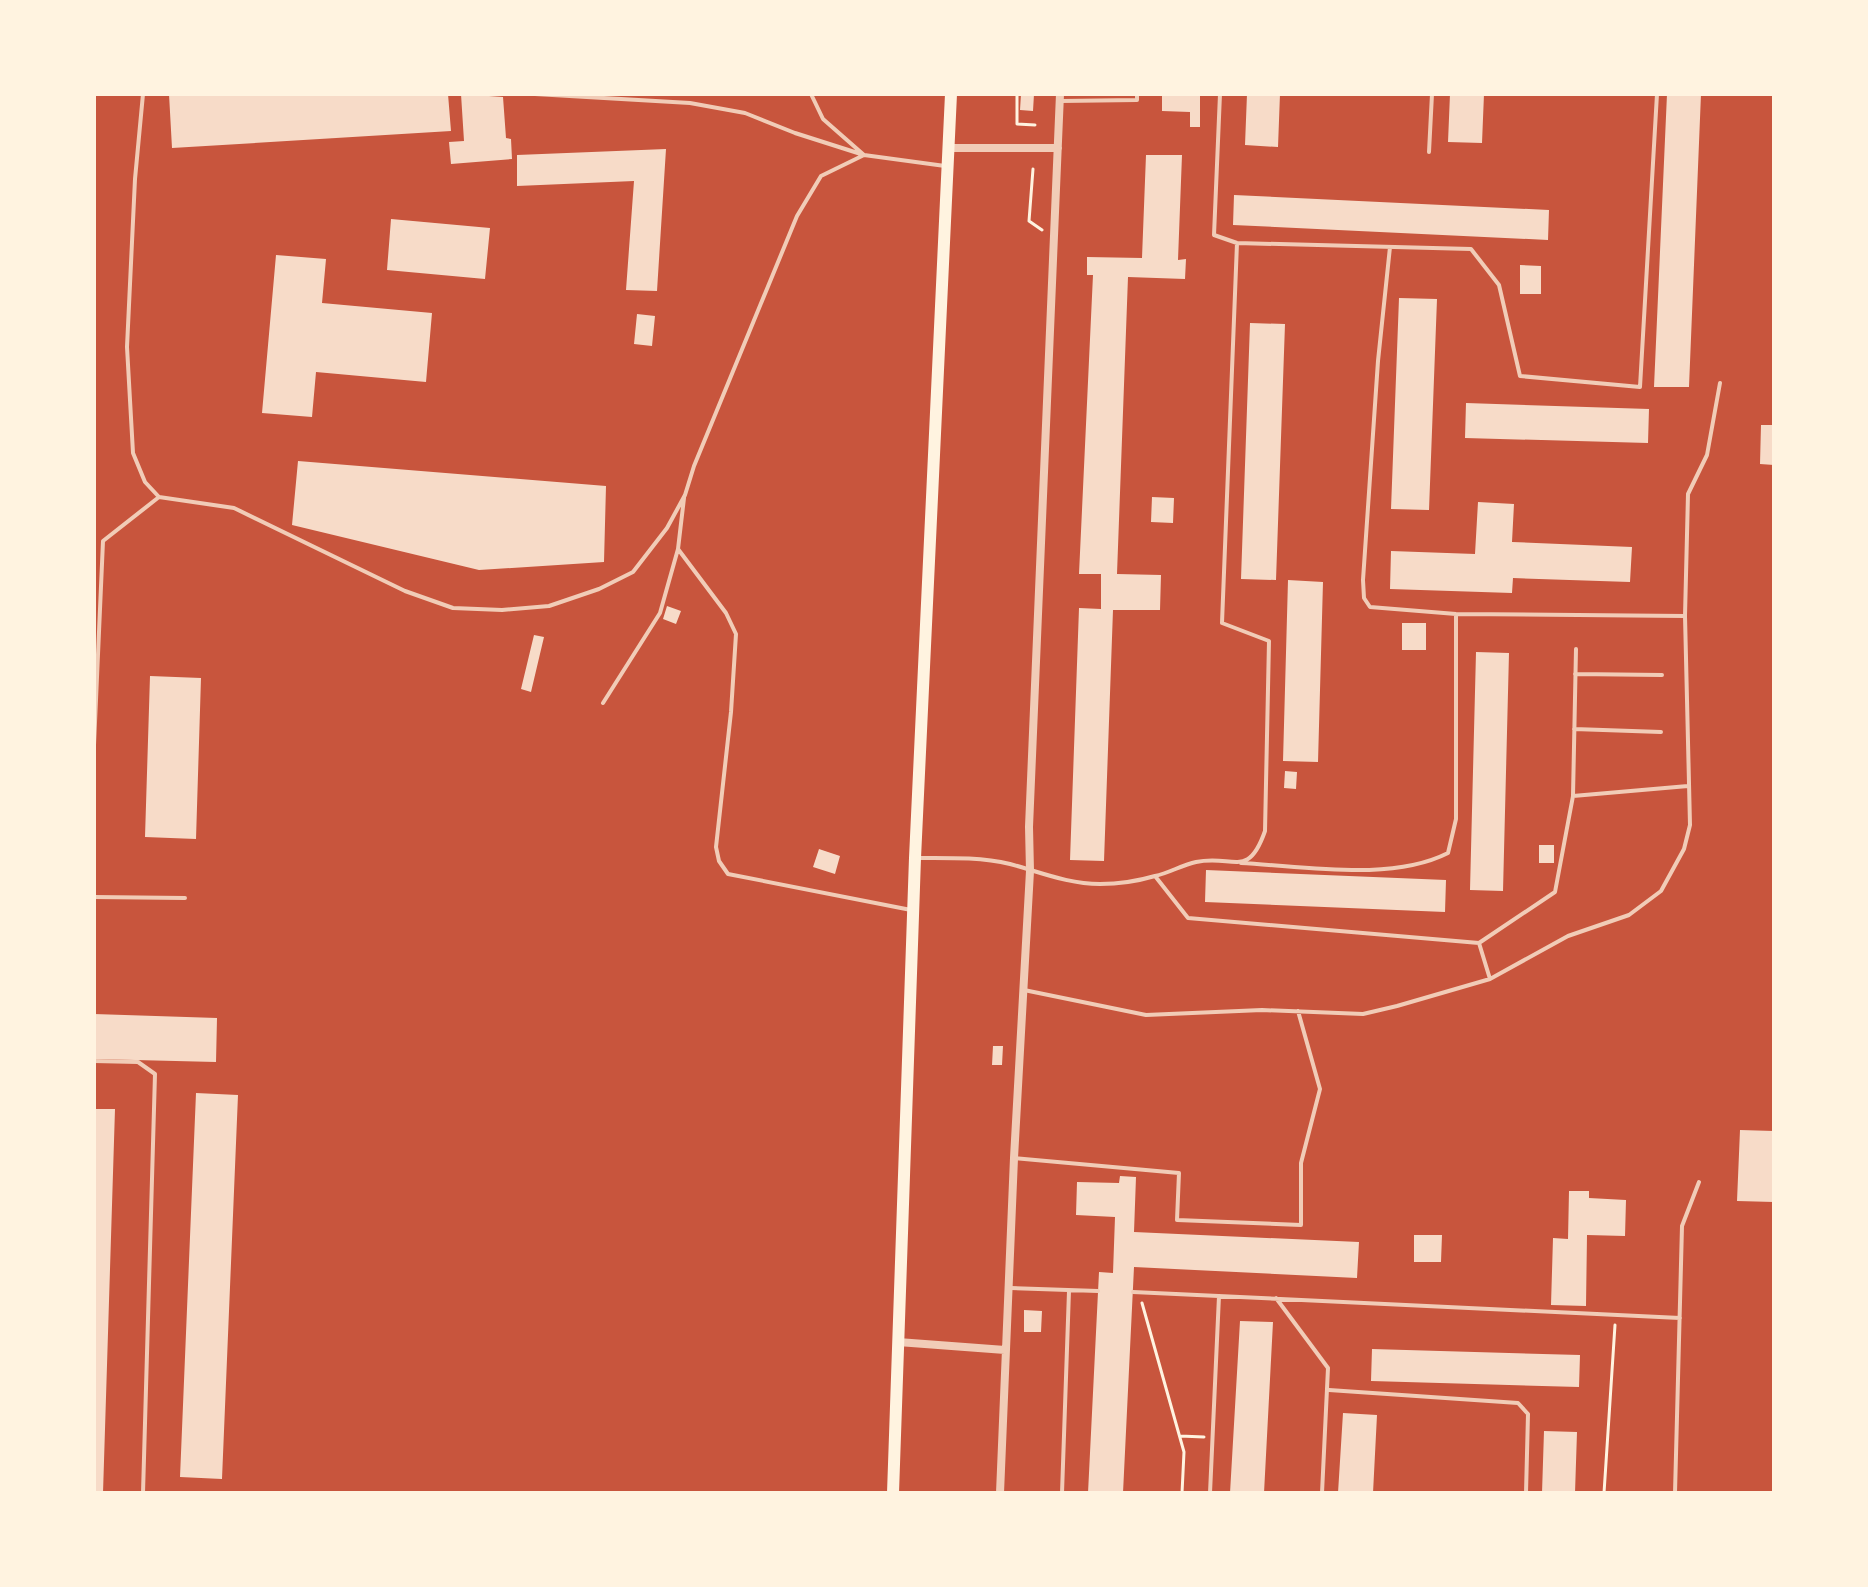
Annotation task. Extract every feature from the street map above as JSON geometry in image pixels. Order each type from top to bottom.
[{"type":"main road","points":[[893,1493],[915,858],[951,94]]},
{"type":"street","points":[[1000,1493],[1030,871],[1029,827],[1060,97]]},
{"type":"street","points":[[948,148],[1058,148]]},
{"type":"street","points":[[898,1342],[1005,1350]]},
{"type":"lane","points":[[143,94],[135,179],[127,347],[133,453],[145,482],[159,497],[234,508],[405,591],[453,608],[502,610],[549,606],[599,589],[633,572],[667,528],[685,495]]},
{"type":"lane","points":[[535,94],[690,103],[731,110],[864,155],[948,166]]},
{"type":"lane","points":[[811,94],[823,119],[864,155]]},
{"type":"lane","points":[[1060,97],[1137,100],[1137,94]]},
{"type":"lane","points":[[1220,94],[1214,235],[1237,243],[1471,249],[1499,285],[1520,376],[1640,387],[1657,94]]},
{"type":"lane","points":[[1429,152],[1432,94]]},
{"type":"lane","points":[[603,703],[660,613],[678,549],[685,495],[694,466],[797,216],[821,176],[864,155]]},
{"type":"lane","points":[[1237,243],[1222,623],[1269,641],[1265,831],[1259,849],[1253,857],[1241,863]]},
{"type":"lane","points":[[1390,247],[1377,377],[1364,598],[1370,607],[1456,614],[1685,616]]},
{"type":"lane","points":[[1024,990],[1146,1015],[1262,1010],[1363,1014],[1490,979],[1568,936],[1629,915],[1661,891],[1684,849],[1690,825],[1685,616],[1688,494],[1707,455],[1720,383]]},
{"type":"lane","points":[[94,745],[103,541],[159,497]]},
{"type":"lane","points":[[678,549],[726,613],[736,634],[731,712],[718,819],[716,847],[719,861],[728,874],[913,911]]},
{"type":"lane","points":[[915,858],[973,859],[1009,864],[1070,881],[1101,884],[1155,876],[1198,861],[1379,870],[1427,864],[1448,853],[1456,819],[1456,614]]},
{"type":"lane","points":[[1155,876],[1188,918],[1479,943],[1555,892],[1573,796],[1576,649]]},
{"type":"lane","points":[[1575,674],[1662,675]]},
{"type":"lane","points":[[1574,729],[1661,732]]},
{"type":"lane","points":[[1573,796],[1688,786]]},
{"type":"lane","points":[[94,897],[185,898]]},
{"type":"lane","points":[[1479,943],[1490,979]]},
{"type":"lane","points":[[1014,1158],[1179,1173],[1177,1220],[1301,1225],[1301,1163],[1320,1089],[1298,1011]]},
{"type":"lane","points":[[94,1061],[138,1062],[155,1074],[143,1493]]},
{"type":"lane","points":[[1675,1493],[1682,1226],[1699,1182]]},
{"type":"lane","points":[[1009,1288],[1098,1291]]},
{"type":"lane","points":[[1062,1493],[1069,1291]]},
{"type":"lane","points":[[1136,1292],[1680,1318]]},
{"type":"lane","points":[[1210,1493],[1219,1296]]},
{"type":"lane","points":[[1276,1298],[1328,1368],[1322,1493]]},
{"type":"lane","points":[[1329,1390],[1518,1403],[1528,1414],[1526,1493]]},
{"type":"path","points":[[1017,94],[1017,124],[1035,125]]},
{"type":"path","points":[[1033,169],[1029,221],[1042,230]]},
{"type":"path","points":[[1136,1292],[1184,1452],[1182,1493]]},
{"type":"path","points":[[1604,1493],[1616,1315]]},
{"type":"path","points":[[1180,1436],[1212,1437]]},
{"type":"building","points":[[169,94],[448,94],[451,131],[172,148]]},
{"type":"building","points":[[461,94],[503,97],[506,138],[511,139],[512,159],[451,164],[449,142],[464,141]]},
{"type":"building","points":[[1021,94],[1034,94],[1033,111],[1020,110]]},
{"type":"building","points":[[1162,94],[1200,94],[1200,127],[1190,127],[1190,112],[1162,111]]},
{"type":"building","points":[[1247,94],[1280,94],[1278,147],[1245,145]]},
{"type":"building","points":[[1450,94],[1484,94],[1482,143],[1448,142]]},
{"type":"building","points":[[1667,94],[1701,94],[1689,387],[1654,387]]},
{"type":"building","points":[[666,149],[657,291],[626,290],[634,181],[517,186],[517,155]]},
{"type":"building","points":[[1146,155],[1182,155],[1178,260],[1186,259],[1185,279],[1128,277],[1117,574],[1161,575],[1160,610],[1113,610],[1104,861],[1070,860],[1079,608],[1101,609],[1101,574],[1079,574],[1093,275],[1087,275],[1087,257],[1142,258]]},
{"type":"building","points":[[1234,195],[1549,210],[1548,240],[1233,225]]},
{"type":"building","points":[[391,219],[490,228],[485,279],[387,270]]},
{"type":"building","points":[[276,255],[326,259],[322,303],[432,313],[426,382],[316,372],[312,417],[262,413]]},
{"type":"building","points":[[1520,265],[1541,266],[1541,294],[1520,294]]},
{"type":"building","points":[[1399,298],[1437,299],[1429,510],[1391,509]]},
{"type":"building","points":[[637,314],[655,316],[652,346],[634,344]]},
{"type":"building","points":[[1250,323],[1285,324],[1276,580],[1241,579]]},
{"type":"building","points":[[1466,403],[1649,409],[1648,443],[1465,438]]},
{"type":"building","points":[[1761,425],[1774,425],[1774,465],[1760,464]]},
{"type":"building","points":[[298,461],[606,486],[604,562],[479,570],[292,525]]},
{"type":"building","points":[[1152,497],[1174,498],[1173,523],[1151,522]]},
{"type":"building","points":[[1478,502],[1514,504],[1512,542],[1632,547],[1630,582],[1513,578],[1512,593],[1390,589],[1391,551],[1475,554]]},
{"type":"building","points":[[1288,580],[1323,582],[1318,762],[1283,761]]},
{"type":"building","points":[[667,606],[681,611],[676,624],[663,619]]},
{"type":"building","points":[[1402,623],[1426,623],[1426,650],[1402,650]]},
{"type":"building","points":[[534,635],[544,637],[531,692],[521,689]]},
{"type":"building","points":[[1476,652],[1509,653],[1503,891],[1470,890]]},
{"type":"building","points":[[150,676],[201,678],[196,839],[145,837]]},
{"type":"building","points":[[1285,771],[1297,772],[1296,789],[1284,788]]},
{"type":"building","points":[[1539,845],[1554,845],[1554,863],[1539,863]]},
{"type":"building","points":[[819,849],[840,856],[835,874],[813,867]]},
{"type":"building","points":[[1206,870],[1446,880],[1445,912],[1205,902]]},
{"type":"building","points":[[94,1014],[217,1018],[216,1062],[94,1059]]},
{"type":"building","points":[[993,1046],[1003,1046],[1002,1065],[992,1065]]},
{"type":"building","points":[[196,1093],[238,1095],[222,1479],[180,1477]]},
{"type":"building","points":[[94,1109],[115,1109],[103,1493],[94,1493]]},
{"type":"building","points":[[1740,1130],[1774,1131],[1774,1202],[1737,1201]]},
{"type":"building","points":[[1120,1176],[1136,1177],[1134,1232],[1359,1242],[1357,1278],[1134,1267],[1123,1493],[1088,1493],[1099,1272],[1113,1273],[1115,1217],[1076,1215],[1077,1182],[1119,1183]]},
{"type":"building","points":[[1569,1191],[1589,1191],[1589,1198],[1626,1200],[1625,1236],[1587,1235],[1586,1306],[1551,1305],[1553,1238],[1568,1239]]},
{"type":"building","points":[[1414,1235],[1442,1235],[1441,1262],[1414,1262]]},
{"type":"building","points":[[1024,1310],[1042,1311],[1041,1332],[1024,1332]]},
{"type":"building","points":[[1240,1321],[1273,1322],[1264,1493],[1230,1493]]},
{"type":"building","points":[[1372,1349],[1580,1355],[1579,1387],[1371,1381]]},
{"type":"building","points":[[1343,1413],[1377,1415],[1373,1493],[1338,1493]]},
{"type":"building","points":[[1544,1431],[1577,1432],[1575,1493],[1542,1493]]}]
